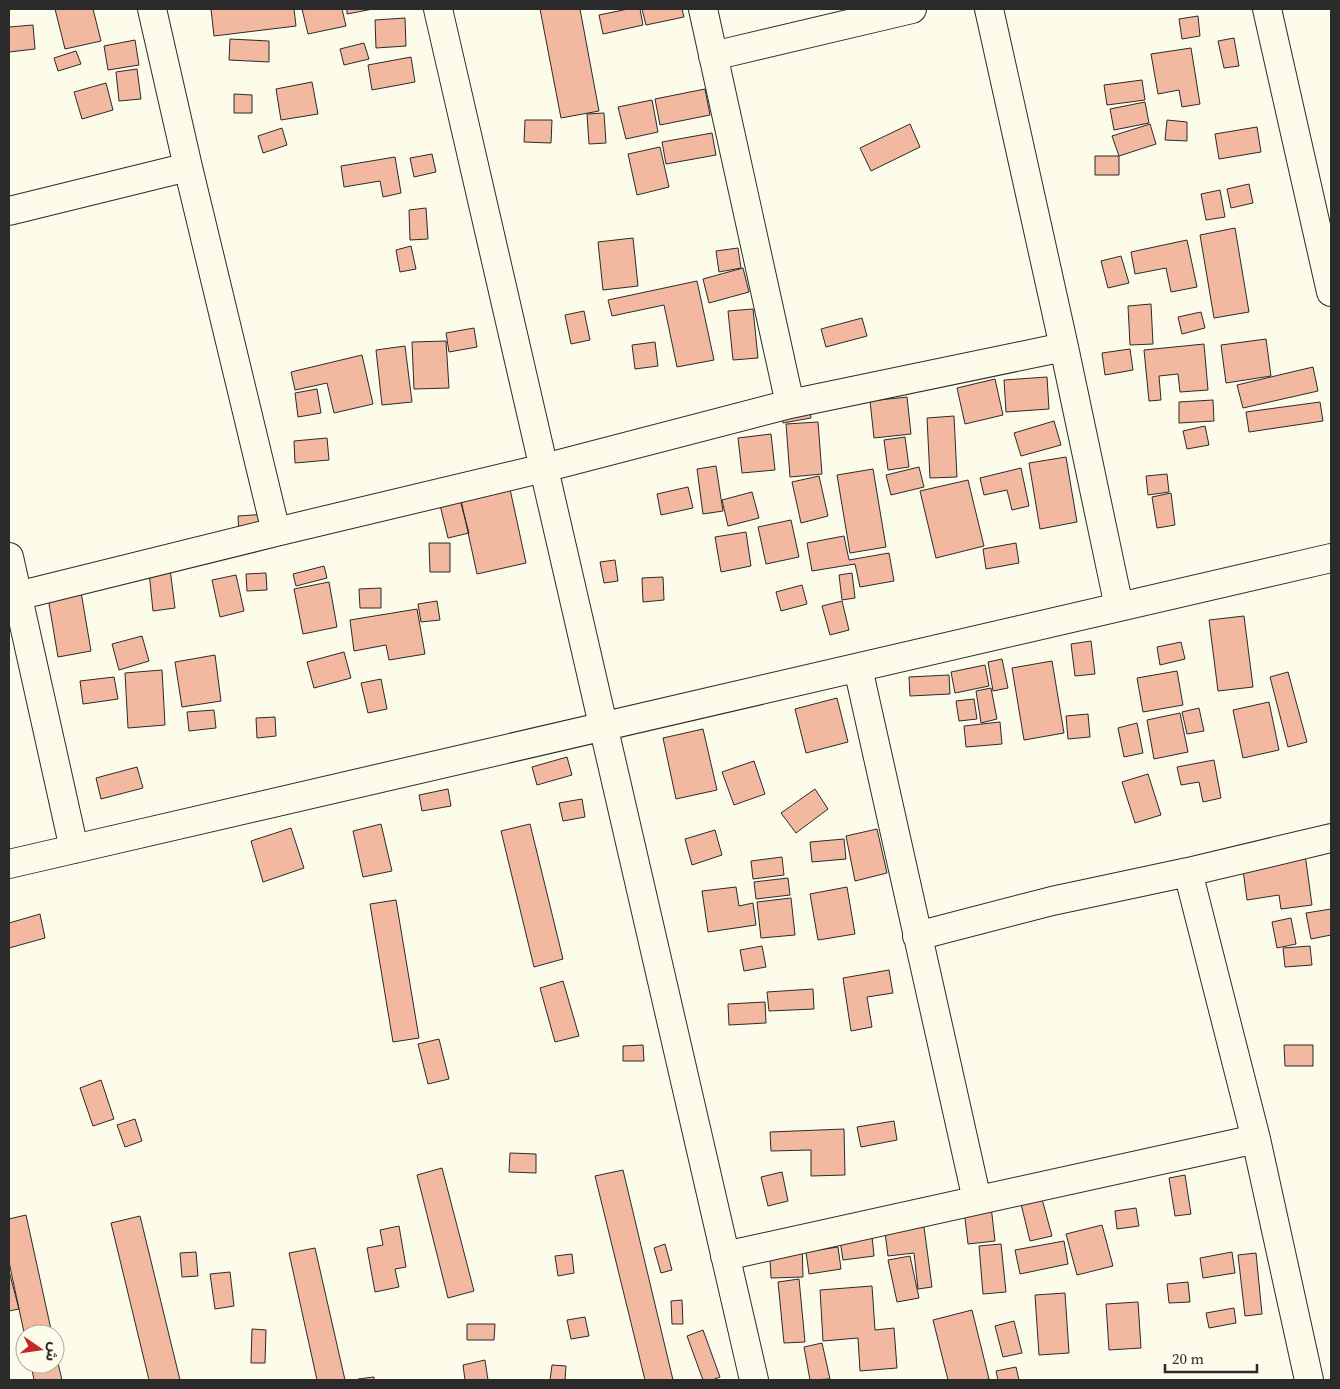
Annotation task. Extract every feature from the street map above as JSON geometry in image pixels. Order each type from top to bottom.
[{"type":"street","points":[[152,9],[276,532]]},
{"type":"street","points":[[438,9],[754,1380]]},
{"type":"street","points":[[704,9],[790,404]]},
{"type":"street","points":[[713,56],[912,9]]},
{"type":"street","points":[[989,9],[1119,607]]},
{"type":"street","points":[[1267,9],[1330,282]]},
{"type":"street","points":[[9,211],[188,167]]},
{"type":"street","points":[[17,596],[544,468],[790,404],[1064,347]]},
{"type":"street","points":[[9,557],[74,849]]},
{"type":"street","points":[[9,864],[1331,558]]},
{"type":"street","points":[[858,668],[978,1200]]},
{"type":"street","points":[[917,936],[1052,901],[1188,872],[1331,838]]},
{"type":"street","points":[[1188,872],[1256,1139],[1309,1380]]},
{"type":"street","points":[[725,1256],[1256,1139]]},
{"type":"building","points":[[55,9],[93,9],[101,41],[65,49]]},
{"type":"building","points":[[211,9],[294,9],[296,26],[214,36]]},
{"type":"building","points":[[302,9],[342,9],[346,26],[308,34]]},
{"type":"building","points":[[347,9],[373,9],[347,14]]},
{"type":"building","points":[[540,9],[580,9],[599,111],[561,118]]},
{"type":"building","points":[[628,9],[640,9],[643,25],[603,34],[599,15]]},
{"type":"building","points":[[642,9],[682,9],[684,17],[646,25]]},
{"type":"building","points":[[1198,16],[1200,36],[1182,39],[1179,19]]},
{"type":"building","points":[[405,18],[406,46],[376,48],[375,20]]},
{"type":"building","points":[[33,25],[35,49],[9,52],[9,27]]},
{"type":"building","points":[[1234,38],[1239,66],[1224,68],[1218,41]]},
{"type":"building","points":[[230,39],[269,41],[269,62],[229,60]]},
{"type":"building","points":[[135,40],[139,65],[108,70],[104,46]]},
{"type":"building","points":[[364,43],[369,59],[344,65],[340,49]]},
{"type":"building","points":[[1191,48],[1200,104],[1182,107],[1179,90],[1158,94],[1151,54]]},
{"type":"building","points":[[76,51],[81,64],[58,71],[54,58]]},
{"type":"building","points":[[411,57],[415,82],[372,90],[368,65]]},
{"type":"building","points":[[137,69],[141,99],[119,101],[116,72]]},
{"type":"building","points":[[1142,80],[1145,100],[1107,105],[1104,85]]},
{"type":"building","points":[[312,82],[318,114],[281,120],[276,89]]},
{"type":"building","points":[[106,83],[113,110],[82,119],[74,92]]},
{"type":"building","points":[[705,89],[710,115],[660,125],[655,99]]},
{"type":"building","points":[[234,94],[252,95],[252,113],[234,113]]},
{"type":"building","points":[[652,100],[658,132],[626,139],[618,107]]},
{"type":"building","points":[[1145,102],[1149,123],[1114,130],[1110,109]]},
{"type":"building","points":[[604,113],[606,143],[589,144],[587,114]]},
{"type":"building","points":[[525,120],[552,120],[551,143],[524,142]]},
{"type":"building","points":[[1167,120],[1187,122],[1187,141],[1165,140]]},
{"type":"building","points":[[910,124],[920,147],[871,171],[860,148]]},
{"type":"building","points":[[1150,124],[1156,144],[1119,156],[1112,136]]},
{"type":"building","points":[[1257,127],[1261,152],[1219,159],[1215,134]]},
{"type":"building","points":[[282,128],[287,145],[263,153],[258,136]]},
{"type":"building","points":[[712,133],[716,155],[666,164],[662,142]]},
{"type":"building","points":[[660,147],[669,187],[637,195],[628,154]]},
{"type":"building","points":[[432,154],[436,172],[414,177],[410,158]]},
{"type":"building","points":[[1095,156],[1119,156],[1119,175],[1095,175]]},
{"type":"building","points":[[395,157],[401,193],[383,197],[380,181],[344,187],[341,166]]},
{"type":"building","points":[[1249,184],[1253,203],[1231,208],[1227,189]]},
{"type":"building","points":[[1220,190],[1225,217],[1206,220],[1201,194]]},
{"type":"building","points":[[426,208],[428,239],[410,240],[409,210]]},
{"type":"building","points":[[1235,228],[1249,312],[1214,318],[1200,235]]},
{"type":"building","points":[[633,238],[638,286],[603,290],[598,242]]},
{"type":"building","points":[[1187,240],[1197,287],[1171,292],[1166,268],[1135,274],[1131,252]]},
{"type":"building","points":[[411,246],[416,269],[400,272],[396,250]]},
{"type":"building","points":[[738,248],[741,268],[719,272],[716,251]]},
{"type":"building","points":[[1121,256],[1129,283],[1108,288],[1101,261]]},
{"type":"building","points":[[743,268],[749,292],[709,303],[703,279]]},
{"type":"building","points":[[697,281],[714,360],[677,367],[664,305],[612,316],[608,300]]},
{"type":"building","points":[[1151,304],[1153,344],[1130,345],[1128,306]]},
{"type":"building","points":[[753,309],[758,358],[733,360],[728,311]]},
{"type":"building","points":[[584,311],[590,340],[571,344],[565,315]]},
{"type":"building","points":[[1201,312],[1205,328],[1182,334],[1178,317]]},
{"type":"building","points":[[862,318],[867,336],[826,347],[821,329]]},
{"type":"building","points":[[474,328],[477,347],[449,352],[446,333]]},
{"type":"building","points":[[1266,339],[1271,376],[1226,383],[1221,345]]},
{"type":"building","points":[[446,341],[449,388],[414,389],[412,342]]},
{"type":"building","points":[[655,342],[658,366],[635,369],[632,345]]},
{"type":"building","points":[[1204,344],[1208,390],[1180,392],[1178,374],[1159,376],[1161,400],[1149,401],[1144,350]]},
{"type":"building","points":[[405,346],[412,402],[382,405],[376,350]]},
{"type":"building","points":[[1130,349],[1133,370],[1105,375],[1102,353]]},
{"type":"building","points":[[362,355],[373,404],[334,413],[327,383],[295,390],[291,372]]},
{"type":"building","points":[[1313,367],[1318,391],[1243,408],[1237,385]]},
{"type":"building","points":[[1047,377],[1049,409],[1006,412],[1004,380]]},
{"type":"building","points":[[995,379],[1003,415],[965,424],[957,388]]},
{"type":"building","points":[[317,389],[321,413],[298,417],[295,393]]},
{"type":"building","points":[[907,397],[911,434],[874,438],[870,401]]},
{"type":"building","points":[[808,399],[811,418],[783,423],[779,404]]},
{"type":"building","points":[[1213,400],[1214,421],[1179,423],[1179,402]]},
{"type":"building","points":[[1320,402],[1323,421],[1249,432],[1246,412]]},
{"type":"building","points":[[954,416],[957,477],[930,478],[927,418]]},
{"type":"building","points":[[1054,421],[1061,445],[1021,456],[1014,433]]},
{"type":"building","points":[[818,422],[822,474],[790,477],[786,424]]},
{"type":"building","points":[[1205,426],[1209,445],[1187,449],[1183,431]]},
{"type":"building","points":[[771,434],[775,470],[742,473],[738,438]]},
{"type":"building","points":[[905,437],[909,467],[888,470],[884,440]]},
{"type":"building","points":[[327,438],[329,460],[295,463],[294,441]]},
{"type":"building","points":[[1066,457],[1077,522],[1040,529],[1029,463]]},
{"type":"building","points":[[716,466],[723,511],[703,514],[697,469]]},
{"type":"building","points":[[919,467],[924,487],[891,495],[886,475]]},
{"type":"building","points":[[1021,468],[1029,506],[1012,510],[1007,490],[984,495],[980,478]]},
{"type":"building","points":[[873,469],[886,547],[850,553],[837,475]]},
{"type":"building","points":[[1167,474],[1169,492],[1148,495],[1146,476]]},
{"type":"building","points":[[819,476],[828,516],[801,523],[792,482]]},
{"type":"building","points":[[968,480],[984,546],[936,558],[920,491]]},
{"type":"building","points":[[688,487],[693,508],[661,515],[657,494]]},
{"type":"building","points":[[510,489],[526,563],[477,574],[461,500]]},
{"type":"building","points":[[752,492],[759,518],[728,526],[722,500]]},
{"type":"building","points":[[1171,493],[1175,525],[1157,528],[1152,497]]},
{"type":"building","points":[[460,500],[469,533],[448,538],[440,505]]},
{"type":"building","points":[[268,514],[269,535],[239,536],[238,516]]},
{"type":"building","points":[[791,520],[799,557],[766,564],[758,527]]},
{"type":"building","points":[[746,532],[751,566],[721,572],[715,537]]},
{"type":"building","points":[[844,536],[849,560],[889,553],[894,581],[860,587],[855,564],[812,571],[807,543]]},
{"type":"building","points":[[429,543],[450,543],[450,572],[430,572]]},
{"type":"building","points":[[1016,543],[1019,563],[986,569],[983,549]]},
{"type":"building","points":[[615,560],[618,581],[604,583],[600,562]]},
{"type":"building","points":[[324,566],[327,578],[296,586],[293,574]]},
{"type":"building","points":[[170,569],[175,608],[153,611],[149,572]]},
{"type":"building","points":[[266,573],[267,590],[247,591],[246,574]]},
{"type":"building","points":[[852,573],[855,598],[842,600],[839,575]]},
{"type":"building","points":[[236,575],[244,611],[220,617],[212,580]]},
{"type":"building","points":[[663,577],[664,600],[643,602],[642,578]]},
{"type":"building","points":[[329,582],[337,627],[303,634],[294,589]]},
{"type":"building","points":[[802,585],[807,604],[781,611],[776,592]]},
{"type":"building","points":[[381,588],[381,608],[360,608],[359,589]]},
{"type":"building","points":[[81,592],[91,651],[58,657],[48,598]]},
{"type":"building","points":[[437,601],[440,620],[421,622],[418,604]]},
{"type":"building","points":[[842,601],[849,630],[830,635],[822,606]]},
{"type":"building","points":[[417,609],[425,654],[389,660],[386,645],[354,651],[350,620]]},
{"type":"building","points":[[1244,616],[1253,687],[1218,691],[1209,620]]},
{"type":"building","points":[[142,636],[149,661],[119,670],[112,644]]},
{"type":"building","points":[[1091,641],[1095,674],[1075,676],[1071,644]]},
{"type":"building","points":[[1181,642],[1185,659],[1160,665],[1157,647]]},
{"type":"building","points":[[344,652],[351,678],[314,688],[307,662]]},
{"type":"building","points":[[215,655],[221,701],[182,707],[175,662]]},
{"type":"building","points":[[1002,659],[1008,688],[993,691],[988,662]]},
{"type":"building","points":[[1052,661],[1064,733],[1024,740],[1012,668]]},
{"type":"building","points":[[985,665],[989,686],[955,693],[951,672]]},
{"type":"building","points":[[162,670],[165,725],[128,728],[125,673]]},
{"type":"building","points":[[1177,671],[1183,705],[1143,712],[1137,678]]},
{"type":"building","points":[[1288,672],[1307,742],[1288,747],[1270,677]]},
{"type":"building","points":[[949,675],[950,694],[910,696],[909,677]]},
{"type":"building","points":[[114,677],[118,699],[83,704],[80,681]]},
{"type":"building","points":[[381,679],[387,709],[368,713],[361,683]]},
{"type":"building","points":[[991,688],[997,719],[981,723],[976,691]]},
{"type":"building","points":[[837,698],[848,742],[806,753],[795,709]]},
{"type":"building","points":[[974,699],[977,719],[959,721],[956,701]]},
{"type":"building","points":[[1269,702],[1279,750],[1243,758],[1233,710]]},
{"type":"building","points":[[1199,708],[1204,731],[1187,734],[1182,712]]},
{"type":"building","points":[[214,710],[216,728],[189,731],[187,712]]},
{"type":"building","points":[[1180,713],[1188,752],[1154,759],[1147,720]]},
{"type":"building","points":[[1088,714],[1090,737],[1068,739],[1066,716]]},
{"type":"building","points":[[275,717],[276,736],[257,738],[256,718]]},
{"type":"building","points":[[1000,722],[1002,744],[966,747],[964,726]]},
{"type":"building","points":[[1137,723],[1143,753],[1124,757],[1118,728]]},
{"type":"building","points":[[703,729],[717,790],[676,799],[663,738]]},
{"type":"building","points":[[567,757],[572,775],[537,785],[532,767]]},
{"type":"building","points":[[1214,760],[1221,798],[1203,802],[1199,782],[1181,785],[1177,767]]},
{"type":"building","points":[[754,761],[765,794],[734,805],[722,772]]},
{"type":"building","points":[[137,767],[143,788],[101,799],[96,778]]},
{"type":"building","points":[[1148,774],[1161,815],[1135,823],[1122,782]]},
{"type":"building","points":[[448,789],[451,806],[422,811],[419,795]]},
{"type":"building","points":[[815,789],[828,809],[796,833],[781,813]]},
{"type":"building","points":[[582,799],[585,817],[563,821],[559,803]]},
{"type":"building","points":[[381,824],[392,871],[363,877],[353,831]]},
{"type":"building","points":[[530,824],[563,959],[534,967],[501,831]]},
{"type":"building","points":[[291,828],[304,868],[263,882],[251,841]]},
{"type":"building","points":[[877,829],[887,873],[855,881],[846,836]]},
{"type":"building","points":[[715,830],[722,855],[692,865],[685,839]]},
{"type":"building","points":[[844,839],[846,859],[812,862],[810,842]]},
{"type":"building","points":[[1305,854],[1312,905],[1281,909],[1279,895],[1247,900],[1242,863]]},
{"type":"building","points":[[782,857],[784,875],[753,879],[751,861]]},
{"type":"building","points":[[788,878],[790,895],[756,899],[754,882]]},
{"type":"building","points":[[736,887],[739,906],[753,903],[756,925],[708,932],[702,891]]},
{"type":"building","points":[[847,887],[855,934],[818,940],[810,894]]},
{"type":"building","points":[[791,898],[795,935],[761,938],[757,902]]},
{"type":"building","points":[[396,900],[419,1038],[393,1042],[370,904]]},
{"type":"building","points":[[1331,909],[1331,935],[1311,939],[1306,913]]},
{"type":"building","points":[[40,914],[45,938],[9,948],[9,923]]},
{"type":"building","points":[[1291,918],[1296,944],[1277,948],[1272,922]]},
{"type":"building","points":[[762,946],[766,967],[744,971],[740,950]]},
{"type":"building","points":[[1310,946],[1312,965],[1285,967],[1283,948]]},
{"type":"building","points":[[889,970],[893,993],[867,997],[872,1027],[851,1031],[843,978]]},
{"type":"building","points":[[563,981],[579,1036],[555,1042],[540,988]]},
{"type":"building","points":[[813,989],[814,1009],[769,1011],[767,992]]},
{"type":"building","points":[[765,1002],[766,1023],[729,1025],[728,1004]]},
{"type":"building","points":[[439,1039],[449,1079],[428,1084],[418,1044]]},
{"type":"building","points":[[643,1045],[644,1061],[623,1061],[623,1046]]},
{"type":"building","points":[[1284,1045],[1313,1045],[1313,1066],[1285,1066]]},
{"type":"building","points":[[101,1080],[114,1119],[93,1126],[80,1088]]},
{"type":"building","points":[[135,1119],[142,1141],[125,1147],[117,1125]]},
{"type":"building","points":[[894,1121],[897,1140],[861,1147],[857,1127]]},
{"type":"building","points":[[844,1129],[845,1175],[811,1176],[811,1150],[771,1151],[770,1132]]},
{"type":"building","points":[[510,1153],[536,1154],[536,1173],[509,1172]]},
{"type":"building","points":[[442,1168],[474,1291],[448,1298],[417,1175]]},
{"type":"building","points":[[623,1170],[673,1380],[645,1380],[595,1176]]},
{"type":"building","points":[[782,1172],[788,1201],[768,1206],[761,1177]]},
{"type":"building","points":[[1185,1175],[1191,1214],[1175,1216],[1169,1178]]},
{"type":"building","points":[[1042,1199],[1052,1236],[1030,1241],[1021,1204]]},
{"type":"building","points":[[991,1206],[995,1241],[968,1244],[964,1210]]},
{"type":"building","points":[[1136,1208],[1139,1226],[1117,1229],[1115,1211]]},
{"type":"building","points":[[26,1215],[50,1324],[22,1324],[9,1262],[9,1219]]},
{"type":"building","points":[[140,1216],[180,1380],[149,1380],[111,1223]]},
{"type":"building","points":[[1102,1225],[1113,1266],[1077,1275],[1066,1234]]},
{"type":"building","points":[[399,1226],[406,1267],[395,1269],[399,1287],[375,1292],[367,1248],[383,1245],[380,1230]]},
{"type":"building","points":[[924,1227],[932,1287],[918,1289],[914,1253],[888,1256],[885,1232]]},
{"type":"building","points":[[872,1236],[874,1256],[843,1260],[840,1240]]},
{"type":"building","points":[[802,1241],[803,1277],[771,1278],[769,1242]]},
{"type":"building","points":[[1064,1241],[1068,1264],[1020,1274],[1015,1250]]},
{"type":"building","points":[[665,1244],[672,1270],[661,1273],[654,1248]]},
{"type":"building","points":[[1001,1244],[1006,1292],[983,1294],[979,1246]]},
{"type":"building","points":[[838,1247],[841,1269],[809,1274],[806,1252]]},
{"type":"building","points":[[315,1248],[345,1380],[317,1380],[289,1253]]},
{"type":"building","points":[[196,1252],[198,1276],[182,1277],[180,1253]]},
{"type":"building","points":[[1232,1252],[1235,1273],[1203,1278],[1200,1258]]},
{"type":"building","points":[[1256,1253],[1262,1314],[1245,1316],[1238,1255]]},
{"type":"building","points":[[572,1254],[574,1273],[558,1276],[555,1256]]},
{"type":"building","points":[[910,1256],[919,1298],[897,1302],[888,1260]]},
{"type":"building","points":[[9,1271],[19,1309],[9,1311]]},
{"type":"building","points":[[230,1272],[234,1306],[215,1309],[210,1274]]},
{"type":"building","points":[[799,1279],[805,1342],[784,1343],[778,1282]]},
{"type":"building","points":[[1188,1282],[1190,1302],[1169,1303],[1167,1284]]},
{"type":"building","points":[[872,1286],[875,1330],[894,1328],[897,1368],[860,1371],[858,1338],[823,1341],[820,1290]]},
{"type":"building","points":[[1065,1293],[1069,1353],[1039,1355],[1035,1295]]},
{"type":"building","points":[[682,1300],[683,1324],[672,1324],[671,1301]]},
{"type":"building","points":[[1138,1302],[1141,1348],[1109,1350],[1106,1304]]},
{"type":"building","points":[[1234,1308],[1236,1323],[1209,1328],[1206,1313]]},
{"type":"building","points":[[972,1310],[989,1379],[948,1380],[933,1320]]},
{"type":"building","points":[[585,1317],[589,1336],[571,1339],[567,1320]]},
{"type":"building","points":[[1014,1321],[1022,1353],[1003,1357],[995,1326]]},
{"type":"building","points":[[467,1324],[495,1324],[494,1340],[467,1340]]},
{"type":"building","points":[[252,1329],[266,1330],[265,1363],[251,1363]]},
{"type":"building","points":[[703,1330],[720,1377],[712,1380],[703,1380],[687,1336]]},
{"type":"building","points":[[822,1343],[830,1379],[810,1380],[804,1347]]},
{"type":"building","points":[[485,1360],[488,1380],[465,1380],[463,1365]]},
{"type":"building","points":[[552,1365],[566,1366],[565,1380],[550,1380]]},
{"type":"building","points":[[1016,1367],[1019,1380],[998,1380],[996,1371]]},
{"type":"building","points":[[33,1374],[61,1374],[62,1380],[34,1380]]},
{"type":"building","points":[[374,1377],[374,1380],[358,1380],[358,1379]]}]
